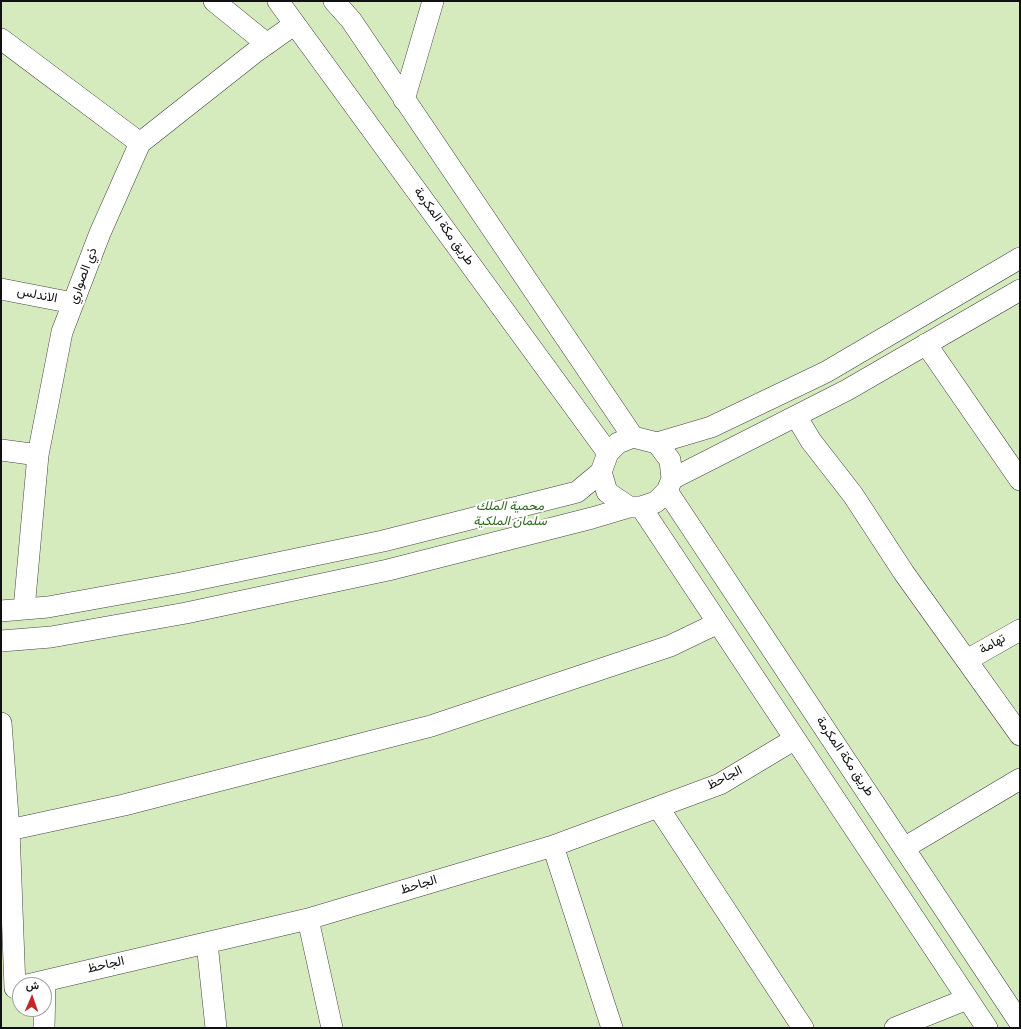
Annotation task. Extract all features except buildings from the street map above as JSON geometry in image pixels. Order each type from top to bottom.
[{"type":"street","points":[[214,1],[267,44]]},
{"type":"street","name":"طريق مكة المكرمة","points":[[278,1],[604,462]]},
{"type":"street","points":[[334,1],[351,20],[633,437]]},
{"type":"street","points":[[404,100],[433,1]]},
{"type":"street","name":"ذي الصواري","points":[[24,609],[38,455],[62,332],[100,234],[140,143],[295,24]]},
{"type":"street","points":[[1,39],[140,143]]},
{"type":"street","points":[[1,611],[48,607],[182,583],[383,541],[577,492],[604,462],[618,443],[633,437],[657,443],[711,428],[826,372],[1020,258]]},
{"type":"street","name":"الاندلس","points":[[1,289],[73,303]]},
{"type":"street","points":[[1,641],[51,637],[186,613],[388,570],[656,502],[669,485],[796,416],[848,390],[1020,290]]},
{"type":"street","points":[[926,344],[1018,474]]},
{"type":"street","points":[[796,416],[811,441],[853,495],[904,573],[1020,735]]},
{"type":"street","points":[[657,443],[670,460],[669,485]]},
{"type":"street","points":[[1,450],[38,455]]},
{"type":"street","points":[[604,462],[607,492],[635,507],[718,623],[987,1028]]},
{"type":"street","name":"طريق مكة المكرمة","points":[[669,485],[904,848],[1020,1023]]},
{"type":"street","points":[[9,830],[124,805],[432,726],[670,646],[718,623]]},
{"type":"street","name":"تهامة","points":[[966,660],[1020,630]]},
{"type":"street","points":[[1,723],[21,977]]},
{"type":"street","name":"الجاحظ","points":[[52,979],[308,919],[554,846],[720,784],[795,739]]},
{"type":"street","points":[[904,848],[1020,779]]},
{"type":"street","points":[[658,807],[804,1028]]},
{"type":"street","points":[[554,846],[612,1028]]},
{"type":"street","points":[[308,919],[332,1028]]},
{"type":"street","points":[[207,942],[216,1028]]},
{"type":"street","points":[[896,1028],[967,999]]},
{"type":"street","points":[[38,1017],[44,1028]]},
{"type":"green space","name":"محمية الملك سلمان الملكية","points":[[1,1],[1020,1],[1020,1028],[1,1028]]}]
